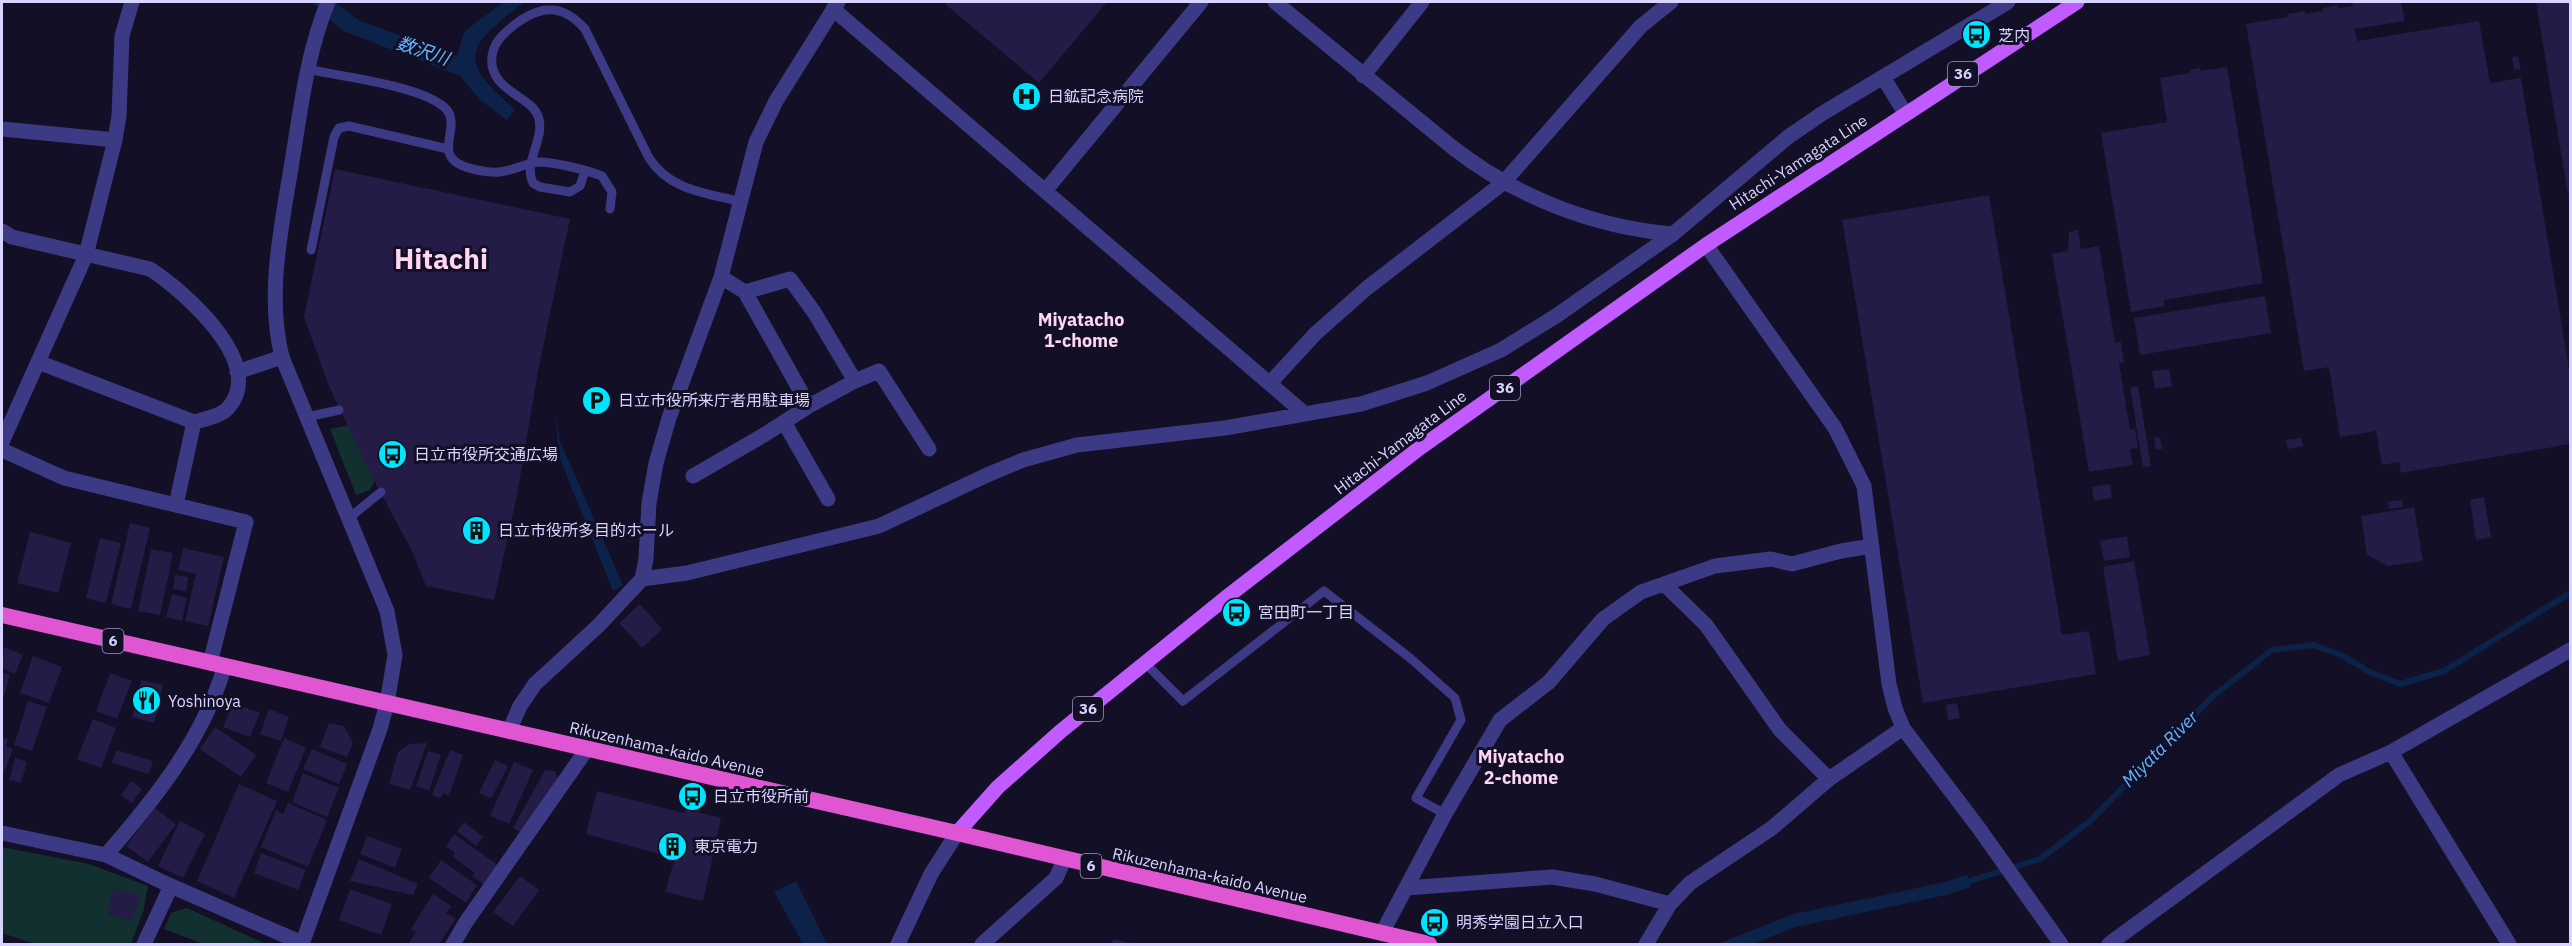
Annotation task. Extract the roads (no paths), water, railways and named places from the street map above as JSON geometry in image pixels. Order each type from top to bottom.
[{"type":"highway","name":"Rikuzenhama-kaido Avenue","points":[[2,615],[957,833],[1429,945]]},
{"type":"main road","name":"Hitachi-Yamagata Line","points":[[957,833],[998,787],[1061,731],[1417,450],[1706,245],[2077,2]]},
{"type":"street","points":[[2,442],[86,255],[115,140],[119,116],[122,36],[132,2]]},
{"type":"street","points":[[2,833],[106,855],[303,944],[380,729],[387,704],[395,655],[380,592],[282,357],[276,321],[278,266],[307,69],[317,26],[328,2]]},
{"type":"street","points":[[1045,191],[1201,2]]},
{"type":"street","points":[[1275,2],[1477,167],[1503,183],[1551,205],[1610,225],[1636,231],[1673,234]]},
{"type":"street","points":[[1363,76],[1422,2]]},
{"type":"street","points":[[1270,383],[1315,334],[1367,288],[1503,183],[1641,26],[1671,2]]},
{"type":"street","points":[[642,579],[687,573],[879,526],[987,475],[1053,450],[1077,445],[1226,428],[1361,404],[1427,384],[1501,350],[1556,316],[1673,234],[1788,137],[2008,2]]},
{"type":"street","points":[[509,731],[520,706],[535,684],[598,626],[642,579],[646,559],[649,503],[656,463],[669,418],[721,277],[756,142],[776,101],[835,5],[1045,191],[1305,414]]},
{"type":"street","points":[[1883,77],[1905,113]]},
{"type":"street","points":[[2,129],[115,140]]},
{"type":"street","points":[[2,231],[12,237],[150,269],[167,280],[200,309],[218,330],[237,372],[237,395],[227,410],[194,422],[38,362]]},
{"type":"street","points":[[1706,245],[1835,428],[1864,486],[1889,684],[1903,728],[1978,827],[2061,945]]},
{"type":"street","points":[[721,277],[745,292],[809,406]]},
{"type":"street","points":[[745,292],[790,279],[814,312],[855,381]]},
{"type":"street","points":[[237,372],[282,357]]},
{"type":"street","points":[[693,476],[809,406],[879,371],[929,449]]},
{"type":"street","points":[[176,505],[194,422]]},
{"type":"street","points":[[784,422],[828,499]]},
{"type":"street","points":[[2,450],[64,478],[246,522],[217,665],[218,690],[204,719],[165,783],[148,807],[106,855]]},
{"type":"street","points":[[1383,933],[1445,814],[1500,720],[1548,682],[1603,619],[1641,592],[1715,566],[1771,560],[1792,564],[1841,551],[1872,546]]},
{"type":"street","points":[[1664,584],[1706,625],[1780,730],[1829,779]]},
{"type":"street","points":[[2109,945],[2339,775],[2391,752],[2571,650]]},
{"type":"street","points":[[1646,945],[1670,904],[1690,883],[1772,828],[1829,779],[1903,728]]},
{"type":"street","points":[[453,945],[466,922],[587,749]]},
{"type":"street","points":[[2391,752],[2509,945]]},
{"type":"street","points":[[898,945],[931,874],[957,833]]},
{"type":"street","points":[[982,945],[1056,878],[1064,860]]},
{"type":"street","points":[[1406,888],[1552,877],[1595,884],[1670,904]]},
{"type":"street","points":[[144,945],[171,886]]},
{"type":"lane","points":[[585,171],[580,186],[566,193],[532,183],[530,173],[538,138],[539,117],[498,79],[493,67],[493,53],[500,37],[528,15],[542,10],[557,10],[574,18],[585,29],[649,158],[662,176],[678,186],[742,202]]},
{"type":"lane","points":[[307,69],[407,90],[448,110],[452,121],[448,149],[451,157],[459,164],[500,172],[542,162],[602,176],[612,192],[610,209]]},
{"type":"lane","points":[[312,250],[334,137],[339,128],[349,126],[448,149]]},
{"type":"lane","points":[[307,417],[339,410]]},
{"type":"lane","points":[[349,518],[381,492]]},
{"type":"lane","points":[[1145,663],[1183,701],[1324,591],[1410,658],[1455,698],[1461,720],[1416,798],[1445,814]]},
{"type":"water","name":"数沢川","points":[[311,2],[335,2],[358,20],[457,56],[464,32],[503,2],[525,2],[491,30],[481,41],[476,52],[476,64],[483,77],[495,92],[515,109],[507,120],[480,100],[460,76],[341,30]]},
{"type":"water","points":[[556,414],[560,441],[623,585],[613,591],[558,454]]},
{"type":"water","points":[[1967,875],[1971,887],[1946,895],[1795,927],[1753,944],[1717,944],[1794,914],[1945,882]]},
{"type":"water","points":[[796,881],[827,944],[803,944],[774,892]]},
{"type":"waterway","name":"Miyata River","points":[[1963,883],[2040,859],[2090,821],[2212,697],[2272,650],[2313,645],[2341,655],[2370,672],[2400,684],[2444,671],[2570,593]]},
{"type":"place","name":"芝内","points":[[1977,35]]},
{"type":"place","name":"日鉱記念病院","points":[[1027,96]]},
{"type":"place","name":"日立市役所来庁者用駐車場","points":[[597,400]]},
{"type":"place","name":"日立市役所交通広場","points":[[393,454]]},
{"type":"place","name":"日立市役所多目的ホール","points":[[477,530]]},
{"type":"place","name":"宮田町一丁目","points":[[1237,612]]},
{"type":"place","name":"Yoshinoya","points":[[147,701]]},
{"type":"place","name":"日立市役所前","points":[[692,796]]},
{"type":"place","name":"東京電力","points":[[673,846]]},
{"type":"place","name":"明秀学園日立入口","points":[[1435,922]]},
{"type":"district","name":"Hitachi","points":[[441,259]]},
{"type":"district","name":"Miyatacho 1-chome","points":[[1081,330]]},
{"type":"district","name":"Miyatacho 2-chome","points":[[1521,768]]}]
